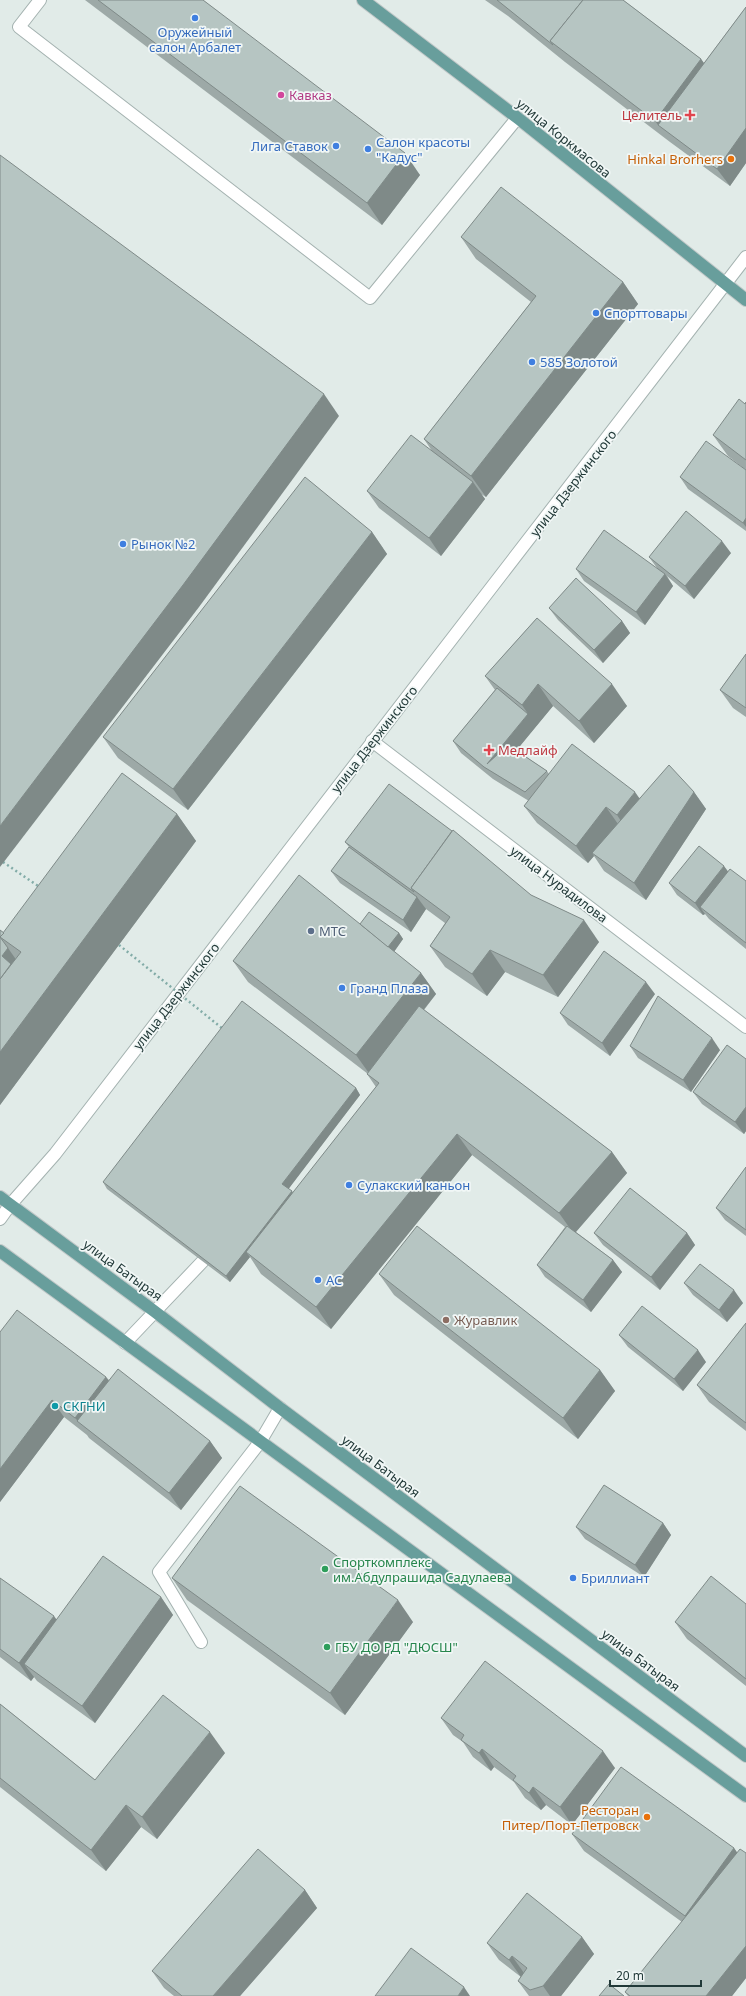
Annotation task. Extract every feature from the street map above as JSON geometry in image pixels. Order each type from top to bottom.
[{"type":"main road","name":"улица Коркмасова","points":[[363,0],[519,119],[746,300]]},
{"type":"main road","name":"улица Батырая","points":[[5,1201],[154,1311],[280,1408],[746,1756]]},
{"type":"main road","points":[[0,1251],[746,1796]]},
{"type":"street","points":[[40,0],[19,27],[370,298],[514,122],[519,119]]},
{"type":"street","name":"улица Дзержинского","points":[[0,1220],[5,1201],[55,1154],[372,741],[690,331],[721,288],[726,285],[746,257]]},
{"type":"street","name":"улица Нурадилова","points":[[372,741],[746,1028]]},
{"type":"street","points":[[125,1343],[203,1261]]},
{"type":"street","points":[[202,1642],[159,1572],[260,1442],[280,1408]]},
{"type":"path","points":[[3,862],[46,891]]},
{"type":"path","points":[[119,945],[227,1033]]},
{"type":"building","points":[[98,0],[203,0],[405,153],[367,203]]},
{"type":"building","points":[[497,0],[583,0],[550,41],[553,45]]},
{"type":"building","points":[[583,0],[623,0],[701,59],[655,121],[550,41]]},
{"type":"building","points":[[746,7],[746,128],[717,169],[658,125]]},
{"type":"building","name":"Рынок №2","points":[[0,155],[324,394],[183,585],[0,826]]},
{"type":"building","points":[[501,187],[623,282],[471,476],[424,439],[536,296],[461,237]]},
{"type":"building","points":[[739,399],[745,404],[746,402],[746,460],[713,435]]},
{"type":"building","points":[[411,435],[473,482],[429,538],[367,491]]},
{"type":"building","points":[[706,441],[746,470],[746,518],[743,523],[680,477]]},
{"type":"building","points":[[305,477],[372,532],[173,789],[103,737]]},
{"type":"building","points":[[686,511],[722,541],[685,586],[649,557]]},
{"type":"building","points":[[604,530],[665,574],[636,612],[576,569]]},
{"type":"building","points":[[576,578],[622,621],[594,650],[549,608]]},
{"type":"building","points":[[537,618],[612,684],[579,721],[538,684],[522,705],[485,676]]},
{"type":"building","points":[[746,654],[746,708],[720,690]]},
{"type":"building","points":[[497,688],[528,714],[487,764],[508,745],[547,771],[525,792],[484,767],[453,741]]},
{"type":"building","points":[[572,744],[635,792],[617,815],[606,807],[576,846],[524,806]]},
{"type":"building","points":[[669,765],[694,792],[634,883],[592,853]]},
{"type":"building","points":[[122,773],[177,814],[0,1052],[0,979],[21,952],[0,937]]},
{"type":"building","points":[[389,784],[452,831],[411,888],[414,892],[345,842]]},
{"type":"building","points":[[453,830],[531,895],[584,920],[543,975],[490,950],[472,974],[430,946],[450,917],[411,888]]},
{"type":"building","points":[[699,846],[724,866],[695,903],[669,883]]},
{"type":"building","points":[[349,847],[417,897],[403,920],[331,871]]},
{"type":"building","points":[[730,869],[746,881],[746,943],[700,907]]},
{"type":"building","name":"Гранд Плаза","points":[[299,875],[421,973],[356,1055],[233,961]]},
{"type":"building","points":[[369,912],[399,933],[388,947],[360,924]]},
{"type":"building","points":[[0,930],[4,933],[0,937]]},
{"type":"building","points":[[0,937],[8,948],[2,956],[11,964],[0,979]]},
{"type":"building","points":[[604,951],[646,982],[602,1043],[560,1013]]},
{"type":"building","points":[[658,996],[712,1038],[683,1080],[630,1046]]},
{"type":"building","points":[[242,1001],[356,1088],[282,1184],[292,1191],[226,1276],[103,1182]]},
{"type":"building","points":[[419,1006],[612,1152],[559,1213],[457,1134],[316,1307],[246,1252],[379,1083],[367,1074]]},
{"type":"building","points":[[727,1045],[746,1059],[746,1107],[735,1122],[693,1092]]},
{"type":"building","points":[[746,1167],[746,1230],[716,1208]]},
{"type":"building","points":[[630,1188],[687,1233],[651,1277],[594,1233]]},
{"type":"building","points":[[417,1226],[600,1370],[563,1418],[379,1274]]},
{"type":"building","points":[[567,1226],[613,1260],[583,1300],[537,1265]]},
{"type":"building","points":[[700,1264],[734,1290],[719,1310],[684,1283]]},
{"type":"building","points":[[642,1306],[698,1350],[674,1379],[619,1335]]},
{"type":"building","name":"СКГНИ","points":[[17,1310],[106,1377],[75,1418],[52,1400],[0,1469],[0,1332]]},
{"type":"building","points":[[746,1323],[746,1423],[697,1385]]},
{"type":"building","points":[[118,1369],[210,1441],[169,1493],[77,1421]]},
{"type":"building","points":[[604,1485],[663,1523],[635,1565],[576,1527]]},
{"type":"building","points":[[240,1486],[398,1600],[330,1693],[172,1578]]},
{"type":"building","points":[[103,1556],[161,1597],[82,1706],[24,1664]]},
{"type":"building","points":[[711,1576],[746,1604],[746,1679],[675,1622]]},
{"type":"building","points":[[0,1578],[54,1616],[19,1663],[0,1649]]},
{"type":"building","points":[[485,1661],[603,1751],[560,1807],[533,1787],[529,1793],[513,1780],[516,1776],[482,1749],[479,1753],[461,1740],[464,1735],[441,1718]]},
{"type":"building","points":[[163,1695],[210,1732],[142,1817],[126,1805],[91,1850],[0,1778],[0,1704],[95,1780]]},
{"type":"building","points":[[621,1767],[734,1848],[685,1916],[572,1834]]},
{"type":"building","points":[[258,1849],[305,1890],[213,1996],[182,1996],[152,1971]]},
{"type":"building","points":[[740,1849],[746,1853],[746,1946],[706,1996],[630,1996],[625,1992]]},
{"type":"building","points":[[527,1893],[582,1937],[543,1986],[530,1990],[518,1981],[527,1968],[512,1956],[509,1960],[487,1943]]},
{"type":"building","points":[[411,1948],[464,1987],[458,1996],[375,1996]]},
{"type":"building","points":[[609,1984],[624,1996],[599,1996]]},
{"type":"place","name":"Оружейный салон Арбалет","points":[[195,18]]},
{"type":"place","name":"Кавказ","points":[[281,95]]},
{"type":"place","name":"Целитель","points":[[690,115]]},
{"type":"place","name":"Лига Ставок","points":[[336,146]]},
{"type":"place","name":"Салон красоты \"Кадус\"","points":[[368,149]]},
{"type":"place","name":"Hinkal Brorhers","points":[[731,159]]},
{"type":"place","name":"Спорттовары","points":[[596,313]]},
{"type":"place","name":"585 Золотой","points":[[532,362]]},
{"type":"place","name":"Рынок №2","points":[[123,544]]},
{"type":"place","name":"Медлайф","points":[[489,750]]},
{"type":"place","name":"МТС","points":[[311,931]]},
{"type":"place","name":"Гранд Плаза","points":[[342,988]]},
{"type":"place","name":"Сулакский каньон","points":[[349,1185]]},
{"type":"place","name":"АС","points":[[318,1280]]},
{"type":"place","name":"Журавлик","points":[[446,1320]]},
{"type":"place","name":"СКГНИ","points":[[55,1406]]},
{"type":"place","name":"Спорткомплекс им.Абдулрашида Садулаева","points":[[325,1569]]},
{"type":"place","name":"Бриллиант","points":[[573,1578]]},
{"type":"place","name":"ГБУ ДО РД \"ДЮСШ\"","points":[[327,1647]]},
{"type":"place","name":"Ресторан Питер/Порт-Петровск","points":[[647,1817]]}]
